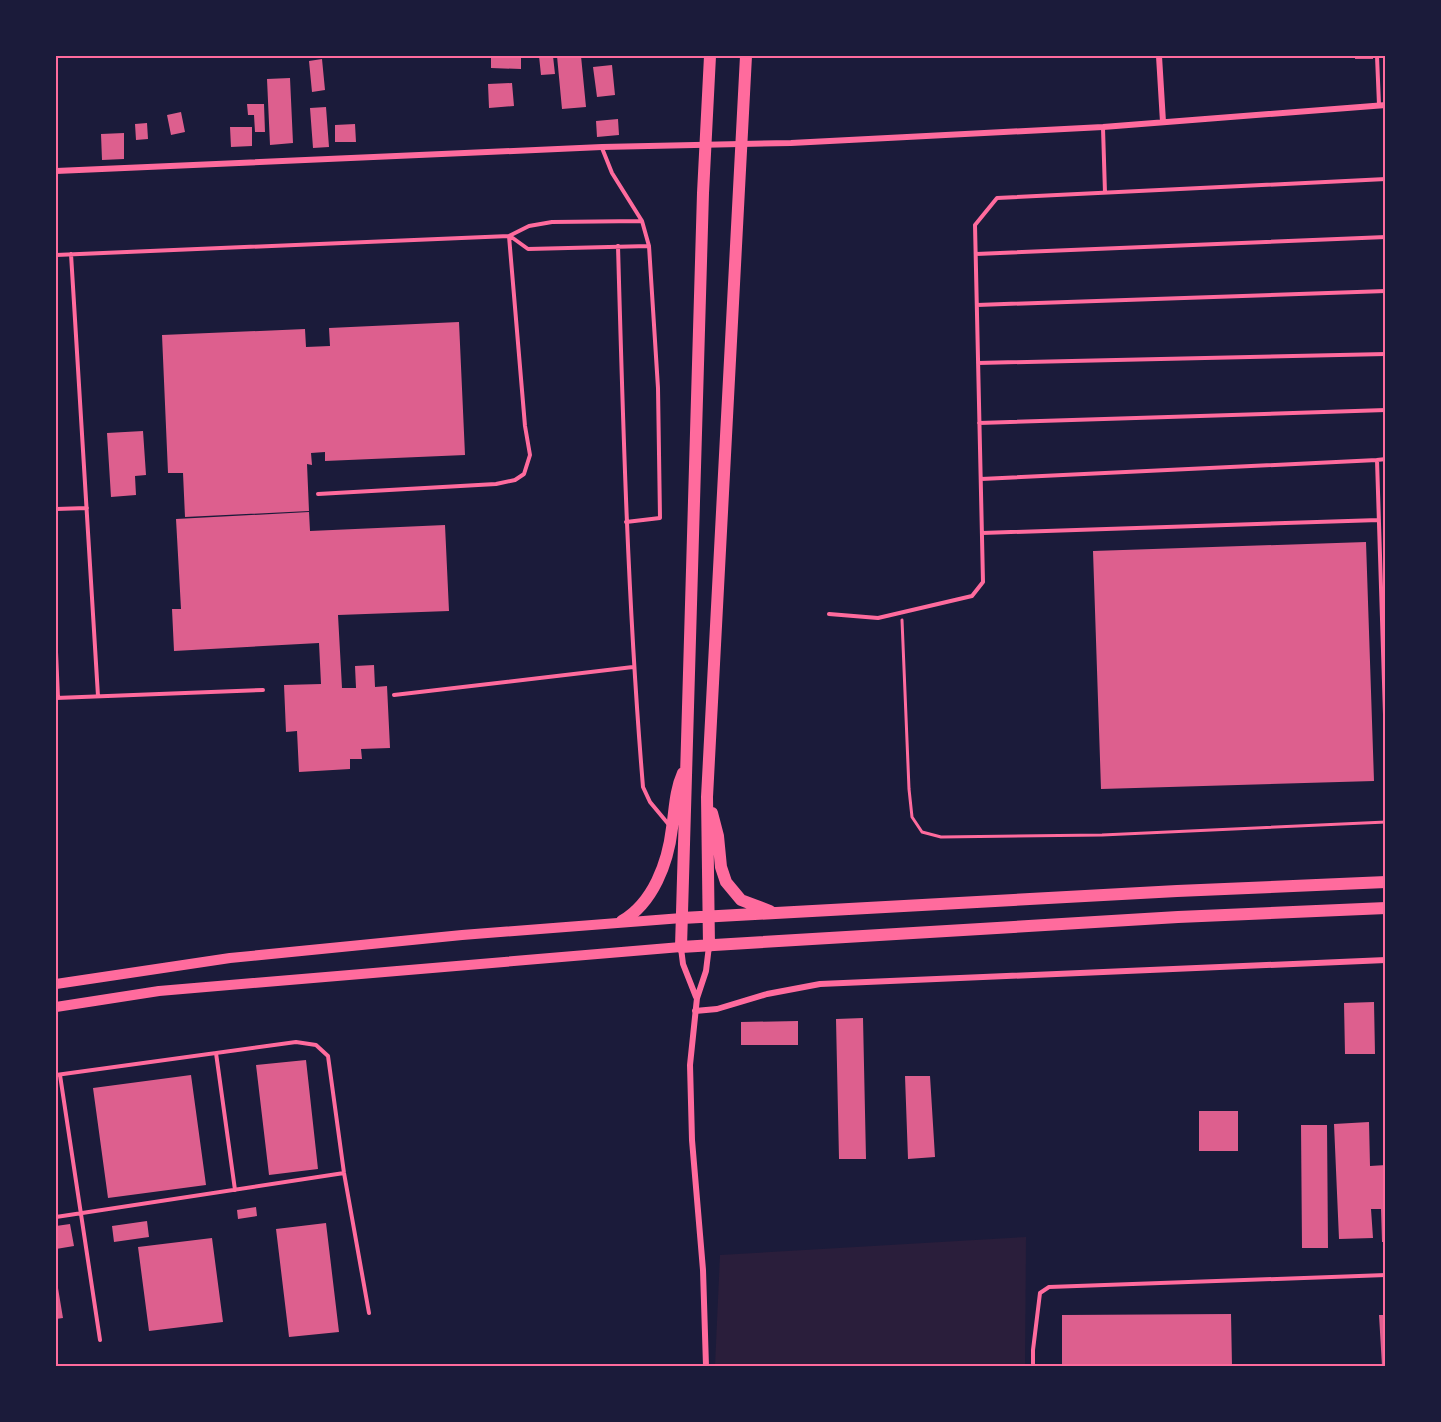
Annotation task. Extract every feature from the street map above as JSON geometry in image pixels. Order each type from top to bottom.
[{"type":"highway","points":[[710,56],[705,145],[681,947],[1178,917],[1386,908]]},
{"type":"highway","points":[[709,946],[707,797],[746,56]]},
{"type":"highway","points":[[622,921],[640,908],[652,890],[666,855],[678,785],[686,763]]},
{"type":"highway","points":[[707,797],[718,836],[721,867],[726,882],[741,900],[774,913]]},
{"type":"highway","points":[[682,918],[1386,882]]},
{"type":"main road","points":[[56,984],[230,958],[622,921],[682,918]]},
{"type":"main road","points":[[56,1007],[170,990],[681,947]]},
{"type":"street","points":[[1159,56],[1163,122]]},
{"type":"street","points":[[56,171],[602,147],[741,145],[1103,127],[1382,105]]},
{"type":"street","points":[[706,1366],[703,1270],[692,1140],[690,1065],[697,998],[706,971],[709,946]]},
{"type":"street","points":[[681,947],[682,964],[697,998]]},
{"type":"street","points":[[695,1011],[723,1008],[767,994],[820,984],[1386,960]]},
{"type":"lane","points":[[1377,56],[1382,105]]},
{"type":"lane","points":[[1103,127],[1105,193]]},
{"type":"lane","points":[[602,147],[612,173],[642,221],[649,246],[658,388],[660,518],[626,522]]},
{"type":"lane","points":[[829,614],[878,618],[972,596],[983,582],[975,225],[997,198],[1386,179]]},
{"type":"lane","points":[[56,255],[509,236],[529,226],[552,222],[642,221]]},
{"type":"lane","points":[[509,236],[528,249],[649,246]]},
{"type":"lane","points":[[318,494],[496,484],[515,480],[524,474],[530,455],[525,426],[509,236]]},
{"type":"lane","points":[[976,254],[1386,237]]},
{"type":"lane","points":[[618,246],[626,522],[633,667],[643,787],[650,802],[672,829]]},
{"type":"lane","points":[[71,254],[98,696]]},
{"type":"lane","points":[[977,305],[1386,291]]},
{"type":"lane","points":[[978,363],[1386,354]]},
{"type":"lane","points":[[980,423],[1386,410]]},
{"type":"lane","points":[[981,478],[1386,459]]},
{"type":"lane","points":[[1377,460],[1386,747]]},
{"type":"lane","points":[[56,509],[87,508]]},
{"type":"lane","points":[[982,532],[1379,520]]},
{"type":"lane","points":[[56,652],[57,698],[263,690]]},
{"type":"lane","points":[[394,695],[633,667]]},
{"type":"lane","points":[[100,1340],[58,1075],[296,1041],[316,1045],[328,1056],[344,1173],[369,1313]]},
{"type":"lane","points":[[216,1053],[235,1190]]},
{"type":"lane","points":[[56,1217],[344,1173]]},
{"type":"lane","points":[[1033,1366],[1032,1350],[1040,1293],[1050,1287],[1386,1275]]},
{"type":"path","points":[[901,613],[909,789],[912,817],[922,832],[940,837],[1090,835],[1386,822]]},
{"type":"shaded area","points":[[1026,1237],[1025,1366],[715,1366],[720,1255]]},
{"type":"building","points":[[491,56],[521,56],[521,69],[491,68]]},
{"type":"building","points":[[539,56],[553,56],[555,74],[541,75]]},
{"type":"building","points":[[557,56],[581,56],[586,107],[562,109]]},
{"type":"building","points":[[1355,56],[1373,56],[1373,59],[1355,59]]},
{"type":"building","points":[[322,59],[325,90],[312,92],[309,61]]},
{"type":"building","points":[[612,65],[615,95],[597,97],[593,67]]},
{"type":"building","points":[[290,78],[293,143],[270,145],[267,79]]},
{"type":"building","points":[[512,83],[514,106],[489,108],[488,84]]},
{"type":"building","points":[[247,104],[264,104],[265,132],[255,132],[254,115],[248,115]]},
{"type":"building","points":[[326,107],[329,147],[313,148],[310,108]]},
{"type":"building","points":[[181,112],[185,132],[171,135],[167,115]]},
{"type":"building","points":[[618,119],[619,135],[597,137],[596,121]]},
{"type":"building","points":[[147,123],[148,139],[136,140],[135,124]]},
{"type":"building","points":[[355,124],[356,142],[335,142],[335,125]]},
{"type":"building","points":[[230,127],[252,127],[252,146],[231,147]]},
{"type":"building","points":[[124,133],[124,159],[102,160],[101,134]]},
{"type":"building","points":[[459,322],[465,455],[325,461],[325,452],[311,453],[312,465],[307,464],[309,511],[185,517],[183,473],[168,473],[162,335],[305,329],[306,347],[330,346],[329,328]]},
{"type":"building","points":[[143,431],[146,475],[135,476],[136,495],[111,497],[107,433]]},
{"type":"building","points":[[309,512],[310,531],[445,525],[449,611],[338,615],[342,688],[356,688],[355,666],[374,665],[375,687],[387,686],[390,748],[361,749],[362,759],[350,759],[350,769],[299,772],[297,731],[286,732],[284,685],[321,684],[319,643],[174,651],[172,609],[181,609],[176,519]]},
{"type":"building","points":[[1366,542],[1374,781],[1101,789],[1093,551]]},
{"type":"building","points":[[1374,1002],[1375,1054],[1345,1054],[1344,1003]]},
{"type":"building","points":[[863,1018],[866,1159],[839,1159],[836,1019]]},
{"type":"building","points":[[798,1021],[798,1045],[741,1045],[741,1022]]},
{"type":"building","points":[[306,1060],[318,1169],[269,1175],[256,1065]]},
{"type":"building","points":[[191,1075],[206,1185],[108,1198],[93,1088]]},
{"type":"building","points":[[905,1076],[930,1076],[935,1157],[908,1159]]},
{"type":"building","points":[[1199,1111],[1238,1111],[1238,1151],[1199,1151]]},
{"type":"building","points":[[1369,1122],[1370,1166],[1386,1165],[1386,1242],[1382,1242],[1381,1209],[1371,1209],[1373,1238],[1339,1239],[1334,1124]]},
{"type":"building","points":[[1301,1125],[1327,1125],[1328,1248],[1302,1248]]},
{"type":"building","points":[[256,1207],[257,1216],[238,1219],[237,1210]]},
{"type":"building","points":[[147,1221],[149,1237],[114,1242],[112,1226]]},
{"type":"building","points":[[326,1223],[339,1332],[289,1337],[276,1229]]},
{"type":"building","points":[[70,1224],[74,1246],[56,1249],[56,1226]]},
{"type":"building","points":[[212,1238],[223,1322],[149,1331],[138,1247]]},
{"type":"building","points":[[56,1276],[63,1318],[56,1319]]},
{"type":"building","points":[[1231,1314],[1232,1366],[1062,1366],[1062,1315]]},
{"type":"building","points":[[1379,1315],[1386,1315],[1386,1366],[1382,1366]]}]
